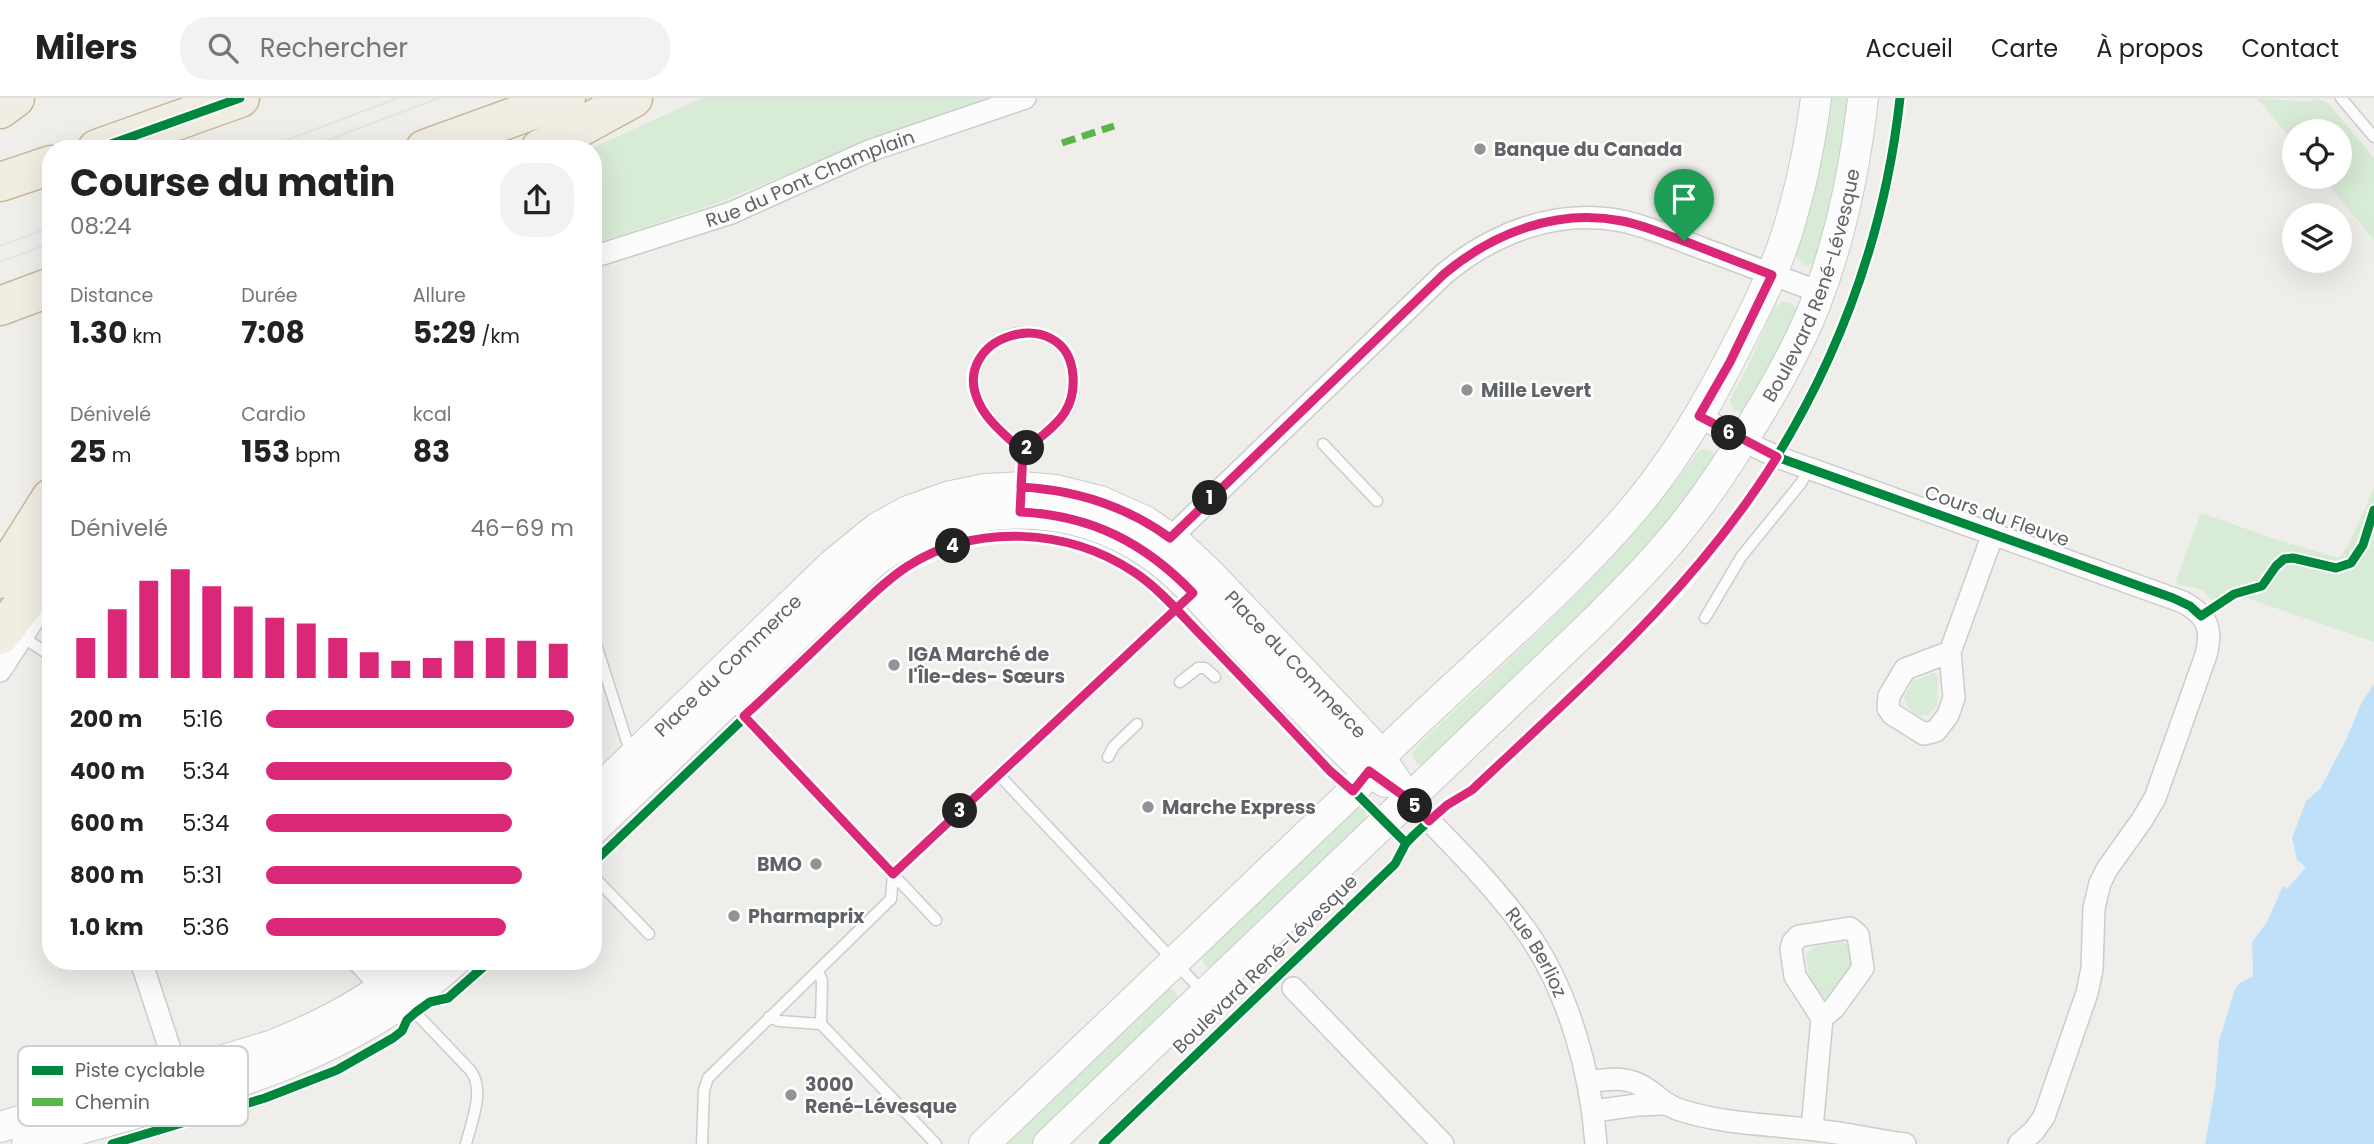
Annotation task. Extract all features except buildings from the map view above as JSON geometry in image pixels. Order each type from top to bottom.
[{"type":"highway","points":[[0,109],[15,98]]},
{"type":"highway","points":[[122,140],[240,98]]},
{"type":"highway","points":[[450,140],[566,98]]},
{"type":"highway","points":[[556,140],[633,98]]},
{"type":"highway","points":[[0,182],[42,168]]},
{"type":"highway","points":[[0,306],[42,291]]},
{"type":"highway","points":[[0,579],[42,512]]},
{"type":"highway","points":[[12,636],[25,602],[42,576]]},
{"type":"street","name":"Rue du Pont Champlain","points":[[602,254],[731,213],[869,151],[1025,98]]},
{"type":"street","name":"Boulevard René-Lévesque","points":[[984,1144],[1353,791],[1375,764],[1602,544],[1639,502],[1699,416],[1730,362],[1772,275],[1796,203],[1816,98]]},
{"type":"street","name":"Boulevard René-Lévesque","points":[[1048,1144],[1598,618],[1654,560],[1704,499],[1743,441],[1786,367],[1819,292],[1850,190],[1863,98]]},
{"type":"street","points":[[1162,547],[1444,274],[1474,251],[1505,234],[1536,224],[1571,218],[1614,220],[1638,225],[1819,292]]},
{"type":"street","name":"Cours du Fleuve","points":[[1699,416],[1743,441],[1809,469],[2183,602],[2202,616],[2210,632],[2204,663],[2161,785],[2142,820],[2107,869],[2098,888],[2094,908],[2092,969],[2087,993],[2044,1117],[2035,1131],[2019,1144]]},
{"type":"street","name":"Place du Commerce","points":[[602,786],[636,754],[720,691],[875,561],[905,541],[957,520],[988,514],[1021,500],[1051,515],[1080,521],[1123,538],[1192,556],[1369,741],[1375,764],[1408,799]]},
{"type":"street","points":[[1950,652],[1993,534]]},
{"type":"street","name":"Place du Commerce","points":[[1162,547],[1193,593],[1354,760],[1375,764]]},
{"type":"street","points":[[0,671],[12,636],[42,603]]},
{"type":"street","name":"Place du Commerce","points":[[602,820],[720,691]]},
{"type":"street","name":"Rue Berlioz","points":[[1408,799],[1479,874],[1532,939],[1562,1000],[1579,1046],[1594,1111],[1596,1144]]},
{"type":"street","points":[[144,970],[169,1046]]},
{"type":"street","points":[[366,970],[395,995]]},
{"type":"street","points":[[248,1078],[300,1060],[358,1032],[395,995],[411,970]]},
{"type":"street","points":[[395,995],[439,970]]},
{"type":"street","points":[[1293,988],[1443,1144]]},
{"type":"street","points":[[1812,1129],[1822,1018]]},
{"type":"street","points":[[1588,1082],[1623,1079],[1640,1085],[1664,1104],[1705,1118],[1812,1129],[1905,1144]]},
{"type":"street","points":[[1594,1111],[1664,1104]]},
{"type":"street","points":[[17,1134],[44,1126]]},
{"type":"lane","points":[[2341,98],[2374,137]]},
{"type":"lane","points":[[1021,500],[1023,452],[1064,415],[1071,400],[1073,383],[1072,369],[1062,346],[1048,337],[1017,333],[999,338],[990,346],[975,369],[974,382],[980,407],[1023,452]]},
{"type":"lane","points":[[1323,444],[1377,501]]},
{"type":"lane","points":[[1704,618],[1741,557],[1801,483],[1809,469]]},
{"type":"lane","points":[[702,1144],[705,1083],[891,899],[893,874],[1193,593]]},
{"type":"lane","points":[[12,636],[42,651]]},
{"type":"lane","points":[[602,663],[628,745],[636,754]]},
{"type":"lane","points":[[1180,681],[1198,668],[1205,668],[1215,677]]},
{"type":"lane","points":[[720,691],[936,920]]},
{"type":"lane","points":[[1108,757],[1114,746],[1137,724]]},
{"type":"lane","points":[[999,775],[1205,994]]},
{"type":"lane","points":[[602,885],[649,934]]},
{"type":"lane","points":[[818,971],[822,981],[821,1024]]},
{"type":"lane","points":[[395,995],[462,1061],[477,1080],[466,1144]]},
{"type":"lane","points":[[769,1017],[779,1021],[821,1024],[936,1144]]},
{"type":"green space","points":[[702,98],[1003,98],[841,152],[717,203],[602,241],[602,144]]},
{"type":"green space","points":[[1828,98],[1854,98],[1842,160],[1817,259],[1810,265],[1804,265],[1794,255]]},
{"type":"green space","points":[[2257,98],[2306,102],[2318,99],[2328,103],[2341,119],[2282,119],[2282,128]]},
{"type":"green space","points":[[2352,132],[2374,158],[2374,240],[2352,213],[2352,203],[2343,203],[2332,189],[2352,189]]},
{"type":"green space","points":[[1782,302],[1793,304],[1798,314],[1743,413],[1733,410],[1730,400],[1774,308]]},
{"type":"green space","points":[[1702,449],[1711,451],[1716,458],[1653,544],[1424,766],[1417,764],[1412,754],[1416,747],[1564,607],[1634,533]]},
{"type":"green space","points":[[2374,488],[2374,642],[2241,596],[2220,609],[2202,590],[2175,583],[2201,513],[2338,558],[2348,546]]},
{"type":"green space","points":[[1934,673],[1938,677],[1937,705],[1928,716],[1918,715],[1908,708],[1904,697],[1913,681]]},
{"type":"green space","points":[[1358,807],[1364,810],[1367,820],[1212,969],[1205,966],[1201,956],[1352,809]]},
{"type":"green space","points":[[1841,942],[1849,945],[1851,967],[1826,1000],[1823,1000],[1810,981],[1806,955],[1813,947]]},
{"type":"green space","points":[[1166,989],[1175,992],[1178,1001],[1033,1144],[1001,1144]]},
{"type":"water","points":[[2374,684],[2374,1144],[2205,1144],[2215,1089],[2219,1041],[2235,989],[2253,976],[2252,942],[2267,922],[2283,886],[2287,889],[2306,867],[2297,860],[2292,838],[2306,801],[2320,789],[2362,702]]},
{"type":"tram line","points":[[287,140],[398,98]]},
{"type":"tram line","points":[[328,140],[439,98]]},
{"type":"tram line","points":[[0,246],[42,230]]},
{"type":"tram line","points":[[0,262],[42,246]]},
{"type":"marked path","points":[[1062,143],[1114,126]]},
{"type":"cycle path","points":[[122,140],[240,98]]},
{"type":"cycle path","points":[[1103,1144],[1395,864],[1406,843],[1415,834],[1444,807],[1476,787],[1649,622],[1727,531],[1765,475],[1799,417],[1829,358],[1854,296],[1875,232],[1890,166],[1900,98]]},
{"type":"cycle path","points":[[1777,457],[2173,598],[2190,606],[2201,616],[2234,594],[2262,586],[2284,559],[2293,558],[2336,568],[2351,563],[2363,545],[2374,510]]},
{"type":"cycle path","points":[[602,854],[887,581],[915,563],[946,549],[978,540],[1011,537],[1044,538],[1076,544],[1107,556],[1136,573],[1162,595],[1330,771],[1346,783],[1406,843]]},
{"type":"cycle path","points":[[248,1103],[337,1070],[393,1038],[402,1031],[407,1020],[416,1012],[430,1002],[448,998],[480,970]]},
{"type":"cycle path","points":[[112,1144],[172,1126]]},
{"type":"place","name":"Banque du Canada","points":[[1480,149]]},
{"type":"place","name":"Mille Levert","points":[[1467,390]]},
{"type":"place","name":"IGA Marché de l'Île-des- Sœurs","points":[[894,665]]},
{"type":"place","name":"Marche Express","points":[[1148,807]]},
{"type":"place","name":"BMO","points":[[816,864]]},
{"type":"place","name":"Pharmaprix","points":[[734,916]]},
{"type":"place","name":"3000 René-Lévesque","points":[[791,1095]]},
{"type":"route","points":[[1684,241],[1622,221],[1586,217],[1553,220],[1521,229],[1505,234],[1474,251],[1444,274],[1170,538],[1145,521],[1100,501],[1056,490],[1021,487],[1023,452],[980,407],[975,393],[975,369],[981,356],[999,338],[1017,333],[1048,337],[1062,346],[1072,369],[1071,400],[1064,415],[1023,452],[1021,475],[1020,512],[1065,517],[1123,538],[1154,556],[1193,593],[1176,609],[1018,758],[893,874],[744,716],[878,589],[916,561],[964,542],[1016,536],[1045,538],[1088,549],[1137,574],[1176,609],[1330,771],[1353,791],[1369,771],[1408,799],[1429,821],[1447,805],[1472,790],[1657,613],[1727,531],[1777,457],[1699,416],[1741,342],[1772,275],[1684,241]]}]
